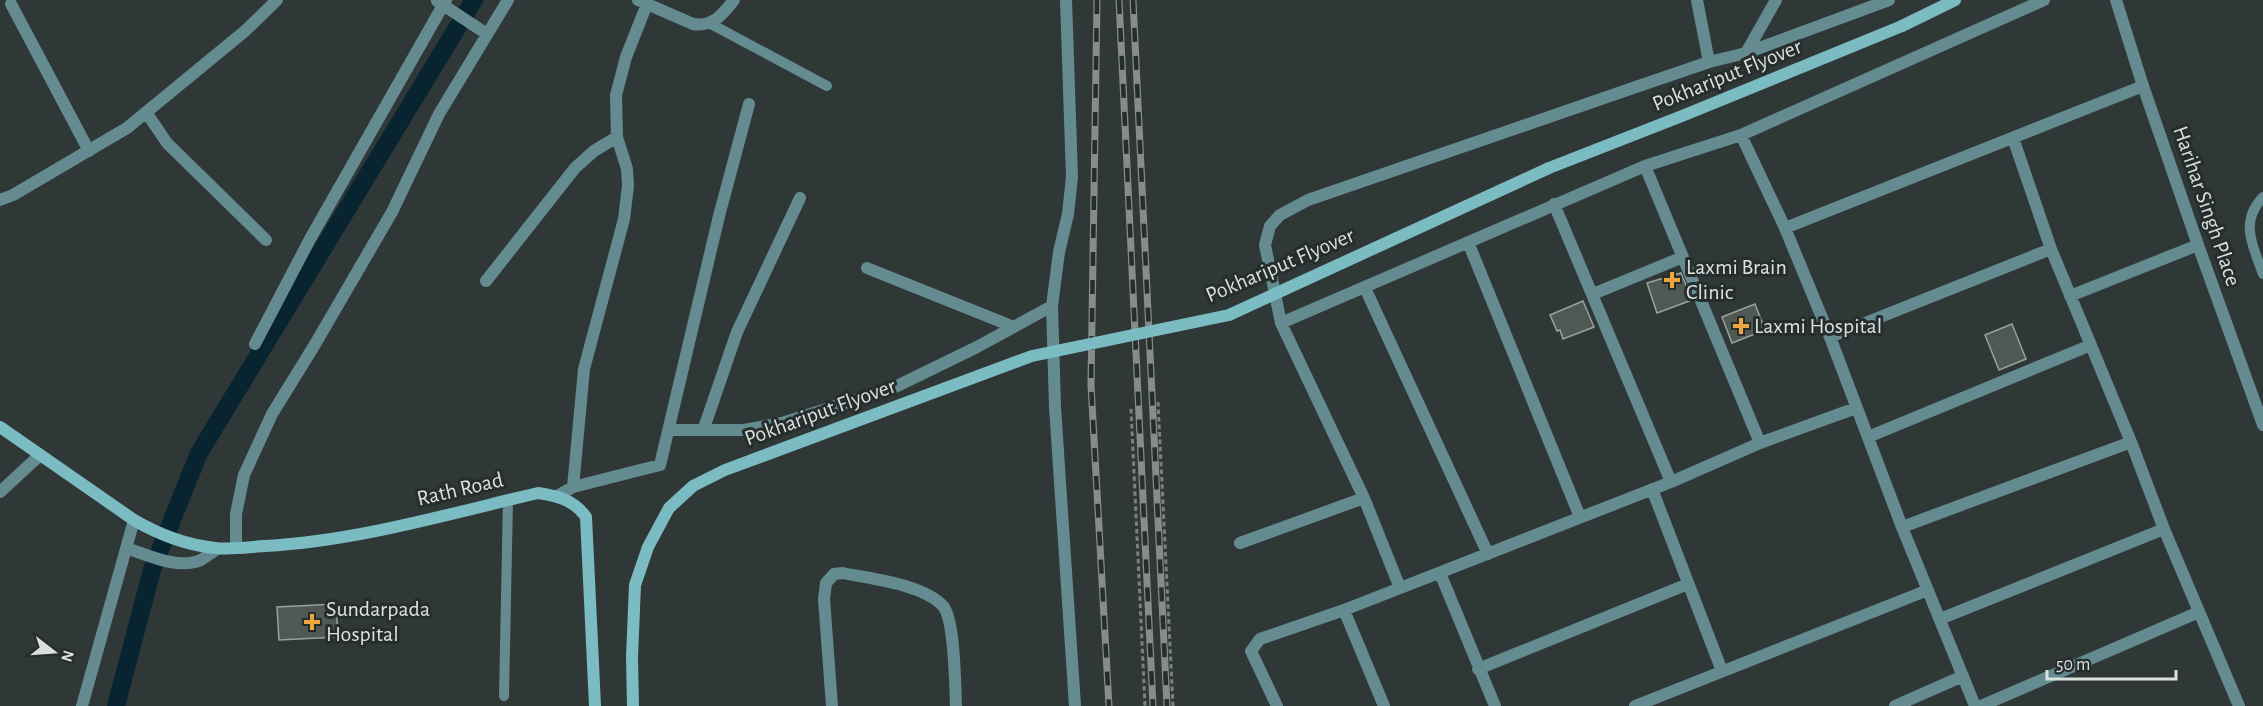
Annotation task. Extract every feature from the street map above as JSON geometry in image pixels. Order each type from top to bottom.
[{"type":"main road","name":"Pokhariput Flyover","points":[[633,706],[632,657],[635,585],[648,547],[669,507],[693,486],[725,470],[1032,356],[1228,315],[1549,168],[1682,117],[1902,26],[1955,0]]},
{"type":"main road","name":"Rath Road","points":[[0,427],[150,529],[189,543],[217,549],[285,545],[345,537],[538,493],[557,496]]},
{"type":"main road","points":[[557,496],[578,506],[586,517],[595,706]]},
{"type":"street","points":[[0,200],[13,195],[127,128],[245,31],[278,0]]},
{"type":"street","points":[[236,548],[236,514],[244,475],[272,414],[392,212],[439,114],[508,0]]},
{"type":"street","points":[[573,487],[584,369],[624,219],[628,186],[627,169],[617,137],[616,95],[642,2],[693,24],[711,24],[734,0]]},
{"type":"street","points":[[1066,0],[1072,177],[1052,306],[1055,407],[1075,706]]},
{"type":"street","points":[[1697,0],[1709,62]]},
{"type":"street","points":[[1746,53],[1776,0]]},
{"type":"street","points":[[1400,588],[1364,498],[1281,322],[1265,245],[1269,226],[1280,215],[1308,200],[1709,62],[1746,53],[1889,0]]},
{"type":"street","points":[[1281,322],[1365,288],[1645,166],[1741,135],[2044,0]]},
{"type":"street","name":"Harihar Singh Place","points":[[2116,0],[2143,86],[2263,425]]},
{"type":"street","points":[[255,344],[310,239],[442,2],[486,34]]},
{"type":"street","points":[[11,4],[88,151]]},
{"type":"street","points":[[1785,228],[2143,86]]},
{"type":"street","points":[[557,496],[573,487],[660,465],[719,216],[749,104]]},
{"type":"street","points":[[146,112],[167,143],[267,240]]},
{"type":"street","points":[[1741,135],[1785,228],[1830,337],[1902,527],[1975,706]]},
{"type":"street","points":[[486,281],[575,168],[594,151],[617,137]]},
{"type":"street","points":[[2013,138],[2051,249],[2131,442],[2164,530],[2239,706]]},
{"type":"street","points":[[1645,166],[1760,443]]},
{"type":"street","points":[[704,429],[737,332],[800,198]]},
{"type":"street","points":[[1554,204],[1671,482]]},
{"type":"street","points":[[1468,242],[1580,517]]},
{"type":"street","points":[[2070,296],[2198,244]]},
{"type":"street","points":[[1830,337],[2051,249]]},
{"type":"street","points":[[1593,294],[1683,257]]},
{"type":"street","points":[[867,268],[1014,327]]},
{"type":"street","points":[[1365,288],[1488,554]]},
{"type":"street","points":[[669,430],[744,429],[782,423],[892,388],[1052,306]]},
{"type":"street","points":[[1868,437],[2091,345]]},
{"type":"street","points":[[1277,706],[1251,651],[1260,639],[1440,573],[1671,482],[1760,443],[1856,408]]},
{"type":"street","points":[[1902,527],[2131,442]]},
{"type":"street","points":[[0,492],[40,455]]},
{"type":"street","points":[[1652,489],[1722,671]]},
{"type":"street","points":[[1240,543],[1364,498]]},
{"type":"street","points":[[82,706],[134,520]]},
{"type":"street","points":[[1940,619],[2164,530]]},
{"type":"street","points":[[126,548],[171,562],[189,563],[202,559],[217,549]]},
{"type":"street","points":[[832,706],[824,599],[826,584],[834,574],[843,573],[910,588],[931,597],[944,608],[951,627],[956,706]]},
{"type":"street","points":[[1440,573],[1478,669],[1496,706]]},
{"type":"street","points":[[1478,669],[1688,584]]},
{"type":"street","points":[[1635,706],[1653,703],[1722,671],[1928,590]]},
{"type":"street","points":[[1344,610],[1384,706]]},
{"type":"street","points":[[1981,706],[2199,612]]},
{"type":"street","points":[[1895,706],[1964,676]]},
{"type":"lane","points":[[711,24],[827,86]]},
{"type":"lane","points":[[2263,197],[2253,209],[2249,222],[2250,238],[2263,274]]},
{"type":"lane","points":[[504,696],[508,500]]},
{"type":"path","points":[[1158,402],[1173,706]]},
{"type":"path","points":[[1131,409],[1145,706]]},
{"type":"building","points":[[1681,273],[1692,300],[1657,313],[1647,283]]},
{"type":"building","points":[[1583,301],[1594,327],[1563,339],[1550,315]]},
{"type":"building","points":[[1755,304],[1765,330],[1732,343],[1722,317]]},
{"type":"building","points":[[2012,324],[2026,359],[1999,370],[1985,335]]},
{"type":"building","points":[[336,604],[338,637],[279,640],[277,607]]},
{"type":"waterway","points":[[116,706],[152,570],[199,453],[474,0]]},
{"type":"railway","points":[[1097,0],[1091,385],[1109,706]]},
{"type":"railway","points":[[1119,0],[1153,706]]},
{"type":"railway","points":[[1133,0],[1167,706]]},
{"type":"place","name":"Laxmi Brain Clinic","points":[[1672,280]]},
{"type":"place","name":"Laxmi Hospital","points":[[1741,326]]},
{"type":"place","name":"Sundarpada Hospital","points":[[312,622]]}]
